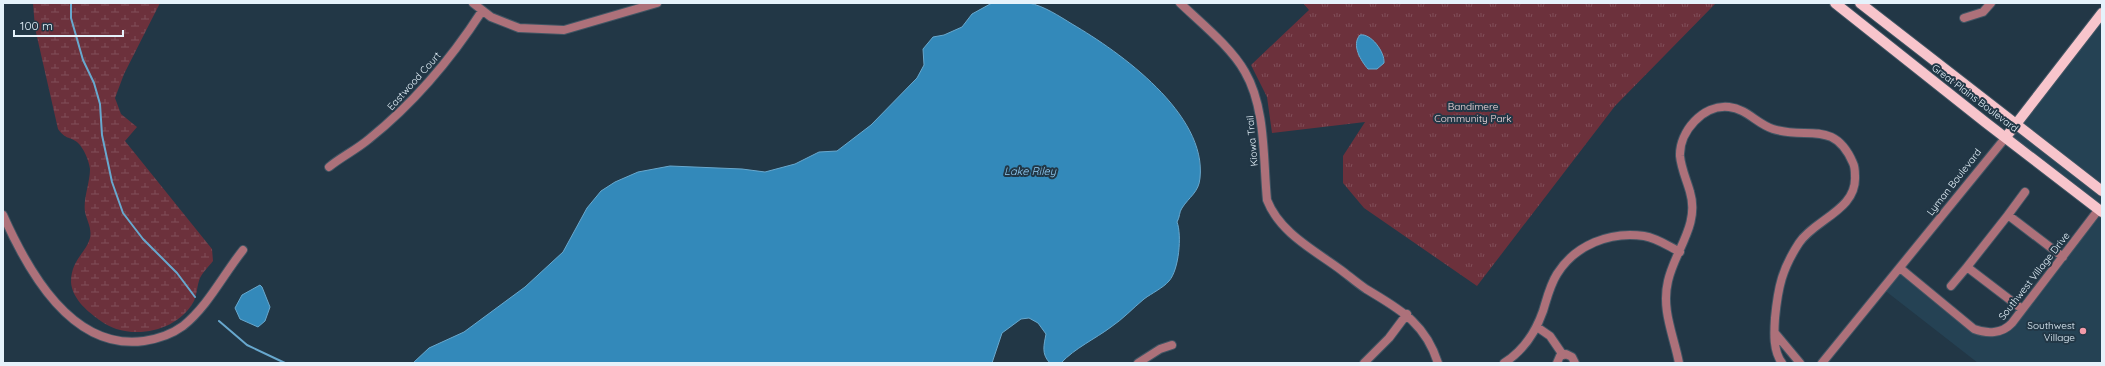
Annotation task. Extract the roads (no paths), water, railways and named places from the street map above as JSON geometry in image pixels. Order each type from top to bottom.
[{"type":"main road","name":"Great Plains Boulevard","points":[[1835,3],[1984,122],[2006,137],[2100,211]]},
{"type":"main road","name":"Great Plains Boulevard","points":[[1860,3],[2102,191]]},
{"type":"main road","name":"Lyman Boulevard","points":[[2006,137],[2102,13]]},
{"type":"street","points":[[474,3],[491,17],[519,28],[564,30],[657,3]]},
{"type":"street","name":"Kiowa Trail","points":[[1180,3],[1233,55],[1245,70],[1251,83],[1259,106],[1267,200],[1273,214],[1305,245],[1364,288],[1407,314],[1429,342],[1438,363]]},
{"type":"street","points":[[1964,18],[1983,12],[1991,3]]},
{"type":"street","name":"Eastwood Court","points":[[328,167],[346,153],[367,141],[415,98],[465,38],[482,10]]},
{"type":"street","points":[[1679,363],[1668,320],[1666,300],[1668,281],[1688,236],[1691,221],[1692,198],[1680,157],[1681,146],[1686,131],[1696,120],[1710,110],[1728,107],[1744,111],[1772,129],[1791,132],[1817,132],[1831,136],[1848,152],[1854,165],[1855,181],[1850,198],[1842,207],[1819,223],[1801,240],[1782,274],[1777,302],[1775,333],[1775,352],[1782,363]]},
{"type":"street","name":"Lyman Boulevard","points":[[1822,363],[2006,137]]},
{"type":"street","points":[[1951,286],[2008,215],[2024,192]]},
{"type":"street","name":"Southwest Village Drive","points":[[1900,268],[1974,329],[1992,332],[2008,327],[2100,211]]},
{"type":"street","points":[[3,215],[20,252],[38,282],[79,325],[116,341],[133,342],[157,339],[181,327],[197,313],[243,250]]},
{"type":"street","points":[[2008,215],[2063,257]]},
{"type":"street","points":[[1504,363],[1520,349],[1537,327],[1556,274],[1581,248],[1602,239],[1625,236],[1644,236],[1680,252]]},
{"type":"street","points":[[1967,267],[2022,309]]},
{"type":"street","points":[[1364,363],[1389,338],[1407,314]]},
{"type":"street","points":[[1537,327],[1550,336],[1563,354],[1572,357],[1575,363]]},
{"type":"street","points":[[1775,333],[1800,363]]},
{"type":"street","points":[[1138,363],[1160,349],[1172,345]]},
{"type":"street","points":[[1557,363],[1558,358],[1563,354]]},
{"type":"water","name":"Lake Riley","points":[[1024,2],[1040,6],[1092,36],[1113,51],[1157,88],[1175,109],[1190,131],[1198,154],[1199,183],[1196,191],[1181,210],[1177,222],[1179,228],[1179,252],[1175,269],[1169,281],[1167,284],[1144,299],[1115,324],[1079,348],[1061,363],[1050,363],[1047,360],[1044,353],[1046,334],[1038,323],[1029,318],[1021,319],[1002,333],[992,363],[413,363],[429,348],[464,332],[525,287],[563,252],[587,208],[601,191],[615,182],[638,172],[670,166],[742,169],[765,172],[795,164],[819,152],[837,151],[871,125],[917,78],[924,65],[923,49],[933,37],[944,35],[962,27],[972,14],[992,3]]},
{"type":"water","points":[[1360,35],[1369,37],[1380,49],[1384,63],[1377,69],[1368,69],[1358,53],[1356,43]]},
{"type":"water","points":[[260,285],[270,307],[265,321],[258,327],[240,319],[235,308],[242,295]]},
{"type":"waterway","points":[[71,3],[71,18],[83,60],[94,83],[100,104],[102,135],[112,182],[123,213],[143,239],[177,273],[195,297]]},
{"type":"waterway","points":[[219,321],[247,345],[285,363]]},
{"type":"place","name":"Southwest Village","points":[[2083,331]]},
{"type":"park label","name":"Bandimere Community Park","points":[[1473,112]]}]
